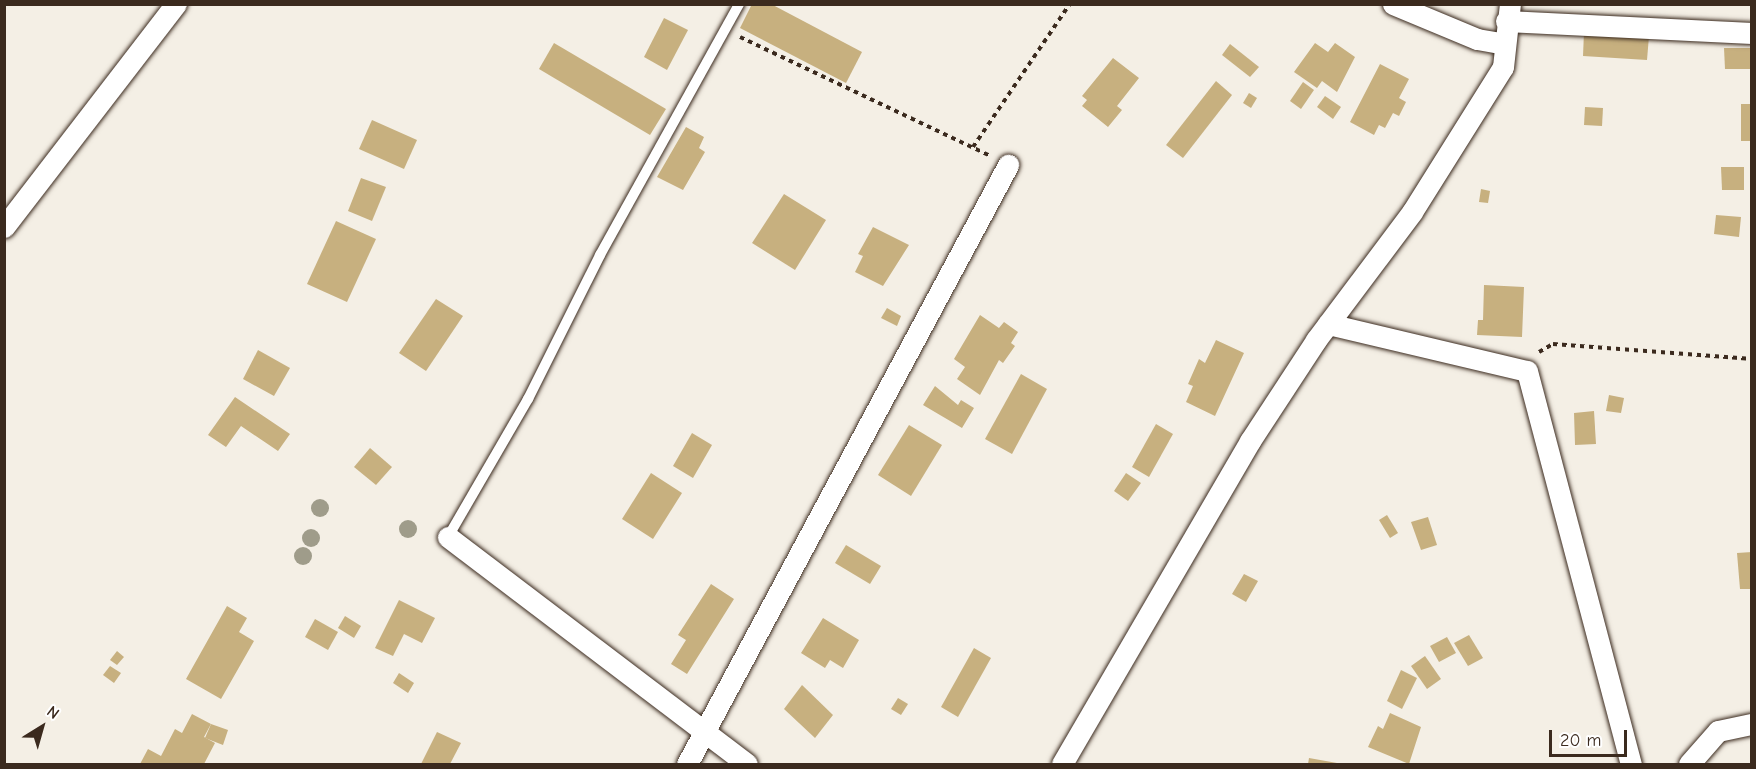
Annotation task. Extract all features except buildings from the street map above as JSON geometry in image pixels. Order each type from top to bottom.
[{"type":"street","points":[[4,227],[176,4]]},
{"type":"street","points":[[1393,4],[1477,39],[1504,44]]},
{"type":"street","points":[[1062,765],[1250,441],[1328,324],[1412,212],[1503,67],[1508,13],[1752,33]]},
{"type":"street","points":[[687,765],[1008,165]]},
{"type":"street","points":[[1328,324],[1527,371],[1631,765]]},
{"type":"street","points":[[448,537],[747,765]]},
{"type":"street","points":[[1689,765],[1718,731],[1752,724]]},
{"type":"lane","points":[[448,537],[528,399],[723,29],[739,4]]},
{"type":"path","points":[[973,147],[1070,4]]},
{"type":"path","points":[[723,29],[1008,165]]},
{"type":"path","points":[[1527,371],[1537,372],[1537,353],[1553,344],[1752,359]]}]
